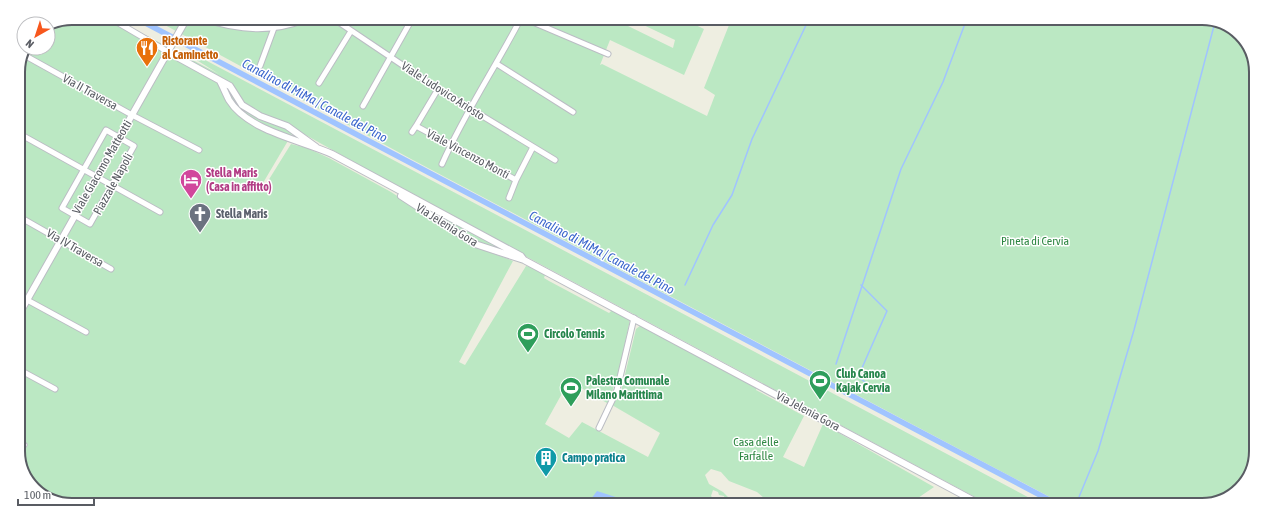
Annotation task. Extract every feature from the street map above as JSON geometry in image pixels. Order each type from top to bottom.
[{"type":"street","points":[[122,25],[168,52]]},
{"type":"street","name":"Viale Giacomo Matteotti","points":[[25,304],[96,176],[183,25]]},
{"type":"street","points":[[229,25],[240,28],[256,29],[274,28],[284,25]]},
{"type":"street","name":"Viale Ludovico Ariosto","points":[[342,25],[438,89],[555,160]]},
{"type":"street","points":[[363,106],[409,25]]},
{"type":"street","points":[[442,164],[450,145],[497,64],[517,25]]},
{"type":"street","points":[[540,25],[608,54]]},
{"type":"street","points":[[260,66],[274,28]]},
{"type":"street","points":[[318,83],[351,31]]},
{"type":"street","name":"Via Jelenia Gora","points":[[168,52],[230,86],[242,105],[260,116],[287,126],[308,139],[316,147]]},
{"type":"street","name":"Via II Traversa","points":[[28,57],[199,150]]},
{"type":"street","points":[[497,64],[573,112]]},
{"type":"street","name":"Via Jelenia Gora","points":[[220,81],[230,101],[243,115],[283,137],[316,147],[521,256],[524,260]]},
{"type":"street","name":"Viale Vincenzo Monti","points":[[438,89],[416,126],[516,180]]},
{"type":"street","points":[[412,132],[416,126]]},
{"type":"street","name":"Piazzale Napoli","points":[[106,130],[119,137],[134,146],[90,224],[62,208],[106,130]]},
{"type":"street","points":[[25,137],[160,212]]},
{"type":"street","name":"Viale Vincenzo Monti","points":[[509,198],[516,180],[533,147]]},
{"type":"street","name":"Via Jelenia Gora","points":[[375,178],[475,244],[524,260],[969,498]]},
{"type":"street","name":"Via IV Traversa","points":[[25,220],[111,270]]},
{"type":"street","points":[[27,300],[86,332]]},
{"type":"street","points":[[599,428],[618,390],[634,318]]},
{"type":"street","points":[[25,373],[55,388]]},
{"type":"green space","name":"Casa delle Farfalle","points":[[72,25],[126,25],[219,74],[190,56],[189,53],[192,53],[1030,498],[977,498],[443,212],[295,129],[303,140],[292,134],[260,188],[263,189],[291,144],[307,148],[329,158],[391,192],[476,247],[513,261],[459,362],[465,365],[526,266],[531,267],[545,275],[544,278],[549,281],[609,313],[612,310],[630,320],[619,371],[609,401],[607,403],[569,381],[545,424],[569,438],[582,422],[648,457],[660,433],[612,405],[621,391],[636,329],[641,325],[757,387],[756,390],[804,416],[783,457],[804,467],[823,424],[934,487],[918,498],[764,498],[757,492],[729,481],[721,472],[711,469],[705,475],[709,484],[723,492],[729,498],[725,498],[724,496],[719,495],[718,492],[713,490],[711,496],[713,498],[72,498],[54,494],[41,486],[33,477],[25,454],[26,63],[28,56],[56,56],[56,28]]},
{"type":"green space","name":"Pineta di Cervia","points":[[165,25],[626,25],[673,48],[675,40],[644,25],[696,25],[704,29],[684,75],[610,40],[600,65],[602,64],[707,116],[715,95],[704,88],[729,25],[1202,25],[1220,29],[1230,35],[1241,46],[1249,69],[1249,451],[1245,469],[1241,477],[1233,486],[1223,493],[1211,497],[1052,498],[411,159]]},
{"type":"green space","points":[[403,194],[518,256],[474,241]]},
{"type":"water","points":[[597,491],[619,498],[592,498]]},
{"type":"waterway","name":"Canalino di MiMa | Canale del Pino","points":[[149,25],[1046,498]]},
{"type":"waterway","points":[[685,285],[713,225],[732,195],[752,139],[806,25]]},
{"type":"waterway","points":[[836,364],[901,169],[943,82],[964,25]]},
{"type":"waterway","points":[[1079,497],[1098,451],[1134,330],[1214,27]]},
{"type":"waterway","points":[[861,285],[887,311],[858,377],[882,394]]},
{"type":"place","name":"Ristorante al Caminetto","points":[[147,68]]},
{"type":"place","name":"Stella Maris (Casa in affitto)","points":[[191,200]]},
{"type":"place","name":"Stella Maris","points":[[200,234]]},
{"type":"place","name":"Circolo Tennis","points":[[528,354]]},
{"type":"place","name":"Club Canoa Kajak Cervia","points":[[820,400]]},
{"type":"place","name":"Palestra Comunale Milano Marittima","points":[[571,408]]},
{"type":"place","name":"Campo pratica","points":[[546,478]]}]
